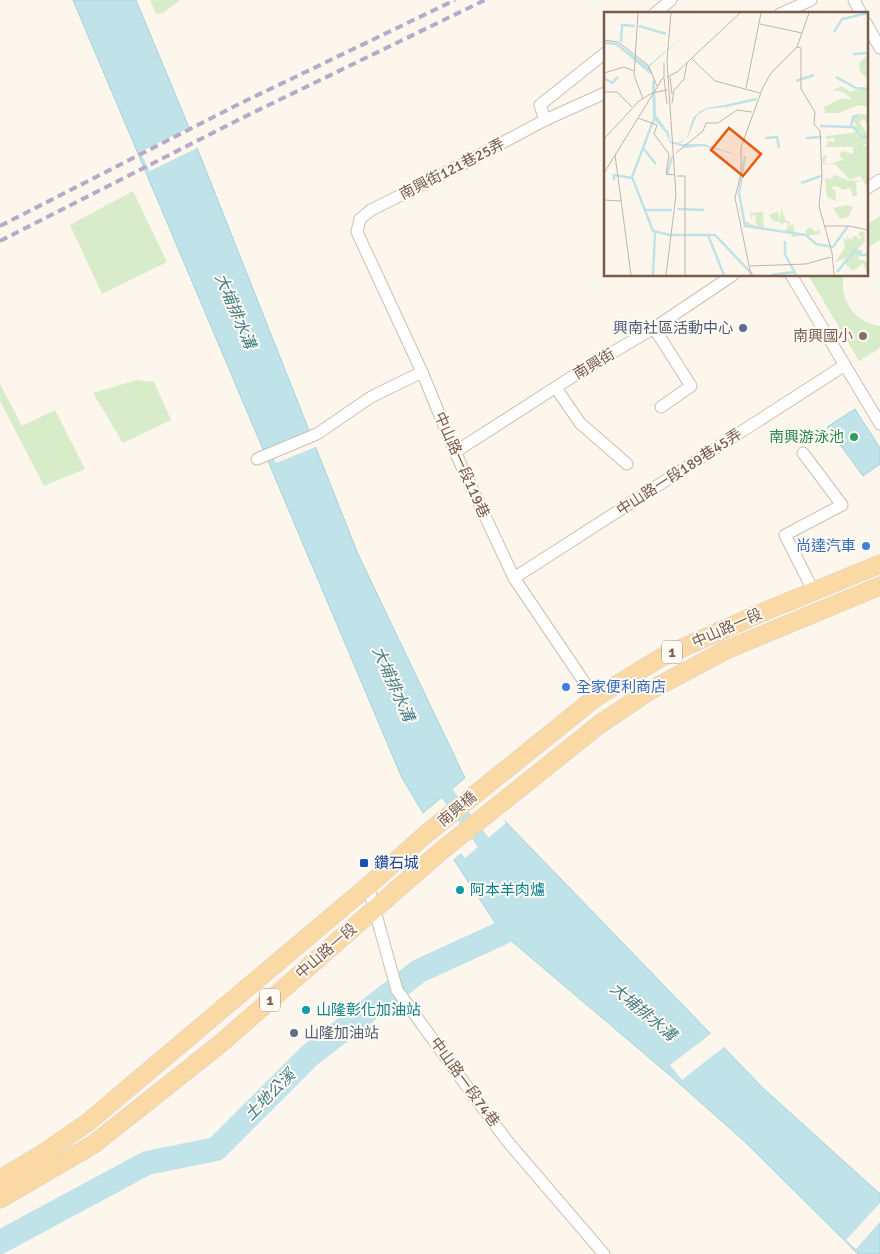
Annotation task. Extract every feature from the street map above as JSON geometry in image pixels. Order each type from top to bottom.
[{"type":"main road","name":"中山路一段","points":[[488,783],[595,698],[662,657],[756,615],[880,564]]},
{"type":"main road","name":"中山路一段","points":[[502,802],[600,724],[649,692],[726,650],[880,586]]},
{"type":"main road","name":"南興橋","points":[[426,834],[488,783]]},
{"type":"main road","name":"南興橋","points":[[441,851],[502,802]]},
{"type":"main road","name":"中山路一段","points":[[0,1178],[42,1154],[87,1123],[368,886],[426,834]]},
{"type":"main road","name":"中山路一段","points":[[0,1199],[94,1144],[220,1044],[441,851]]},
{"type":"street","points":[[656,12],[671,0]]},
{"type":"street","points":[[784,12],[811,0]]},
{"type":"street","points":[[854,0],[860,12]]},
{"type":"street","points":[[868,27],[880,48]]},
{"type":"street","points":[[545,120],[540,106],[604,54]]},
{"type":"street","name":"南興街121巷25弄","points":[[360,219],[371,210],[545,120],[604,93]]},
{"type":"street","points":[[868,188],[880,180]]},
{"type":"street","name":"中山路一段119巷","points":[[360,219],[357,232],[422,372],[455,452],[514,578],[595,698]]},
{"type":"street","name":"南興街","points":[[455,452],[578,373],[654,328],[731,276]]},
{"type":"street","points":[[792,276],[880,424]]},
{"type":"street","points":[[654,328],[691,386],[661,407]]},
{"type":"street","name":"中山路一段189巷45弄","points":[[514,578],[845,365]]},
{"type":"street","points":[[260,458],[317,434],[371,397],[422,372]]},
{"type":"street","points":[[556,388],[580,423],[627,464]]},
{"type":"street","points":[[802,453],[842,505],[785,535],[814,592]]},
{"type":"street","name":"中山路一段74巷","points":[[368,886],[376,908],[398,990],[503,1135],[604,1254]]},
{"type":"green space","points":[[150,0],[180,0],[163,13],[156,14]]},
{"type":"green space","points":[[133,191],[167,262],[102,294],[70,225]]},
{"type":"green space","points":[[880,216],[880,240],[868,248],[868,224]]},
{"type":"green space","points":[[809,276],[844,276],[844,293],[850,308],[863,320],[880,326],[880,348],[859,361]]},
{"type":"green space","points":[[137,380],[154,382],[171,420],[123,443],[93,393]]},
{"type":"green space","points":[[0,384],[22,426],[55,410],[85,469],[44,486],[0,401]]},
{"type":"water","points":[[73,0],[136,0],[188,125],[358,554],[465,778],[423,813],[402,778]]},
{"type":"water","name":"南興游泳池","points":[[855,409],[880,448],[880,464],[863,476],[827,427]]},
{"type":"water","points":[[503,819],[763,1088],[880,1194],[880,1254],[858,1254],[744,1141],[502,933],[454,860]]},
{"type":"pier","points":[[191,127],[199,147],[150,171],[140,152]]},
{"type":"pier","points":[[313,434],[318,446],[276,463],[271,452]]},
{"type":"pier","points":[[502,817],[506,823],[465,858],[460,852]]},
{"type":"pier","points":[[712,1033],[725,1046],[682,1080],[670,1065]]},
{"type":"pier","points":[[880,1203],[880,1222],[856,1249],[846,1240]]},
{"type":"waterway","name":"大埔排水溝","points":[[438,778],[450,798],[491,854]]},
{"type":"waterway","name":"土地公溪","points":[[0,1242],[147,1163],[216,1149],[309,1056],[419,971],[502,933],[524,914]]},
{"type":"railway","points":[[0,226],[235,106],[455,0]]},
{"type":"railway","points":[[0,241],[242,118],[485,0]]},
{"type":"place","name":"興南社區活動中心","points":[[743,328]]},
{"type":"place","name":"南興國小","points":[[863,336]]},
{"type":"place","name":"南興游泳池","points":[[854,437]]},
{"type":"place","name":"尚達汽車","points":[[866,546]]},
{"type":"place","name":"全家便利商店","points":[[566,687]]},
{"type":"place","name":"鑽石城","points":[[364,863]]},
{"type":"place","name":"阿本羊肉爐","points":[[460,890]]},
{"type":"place","name":"山隆彰化加油站","points":[[306,1010]]},
{"type":"place","name":"山隆加油站","points":[[294,1033]]}]
